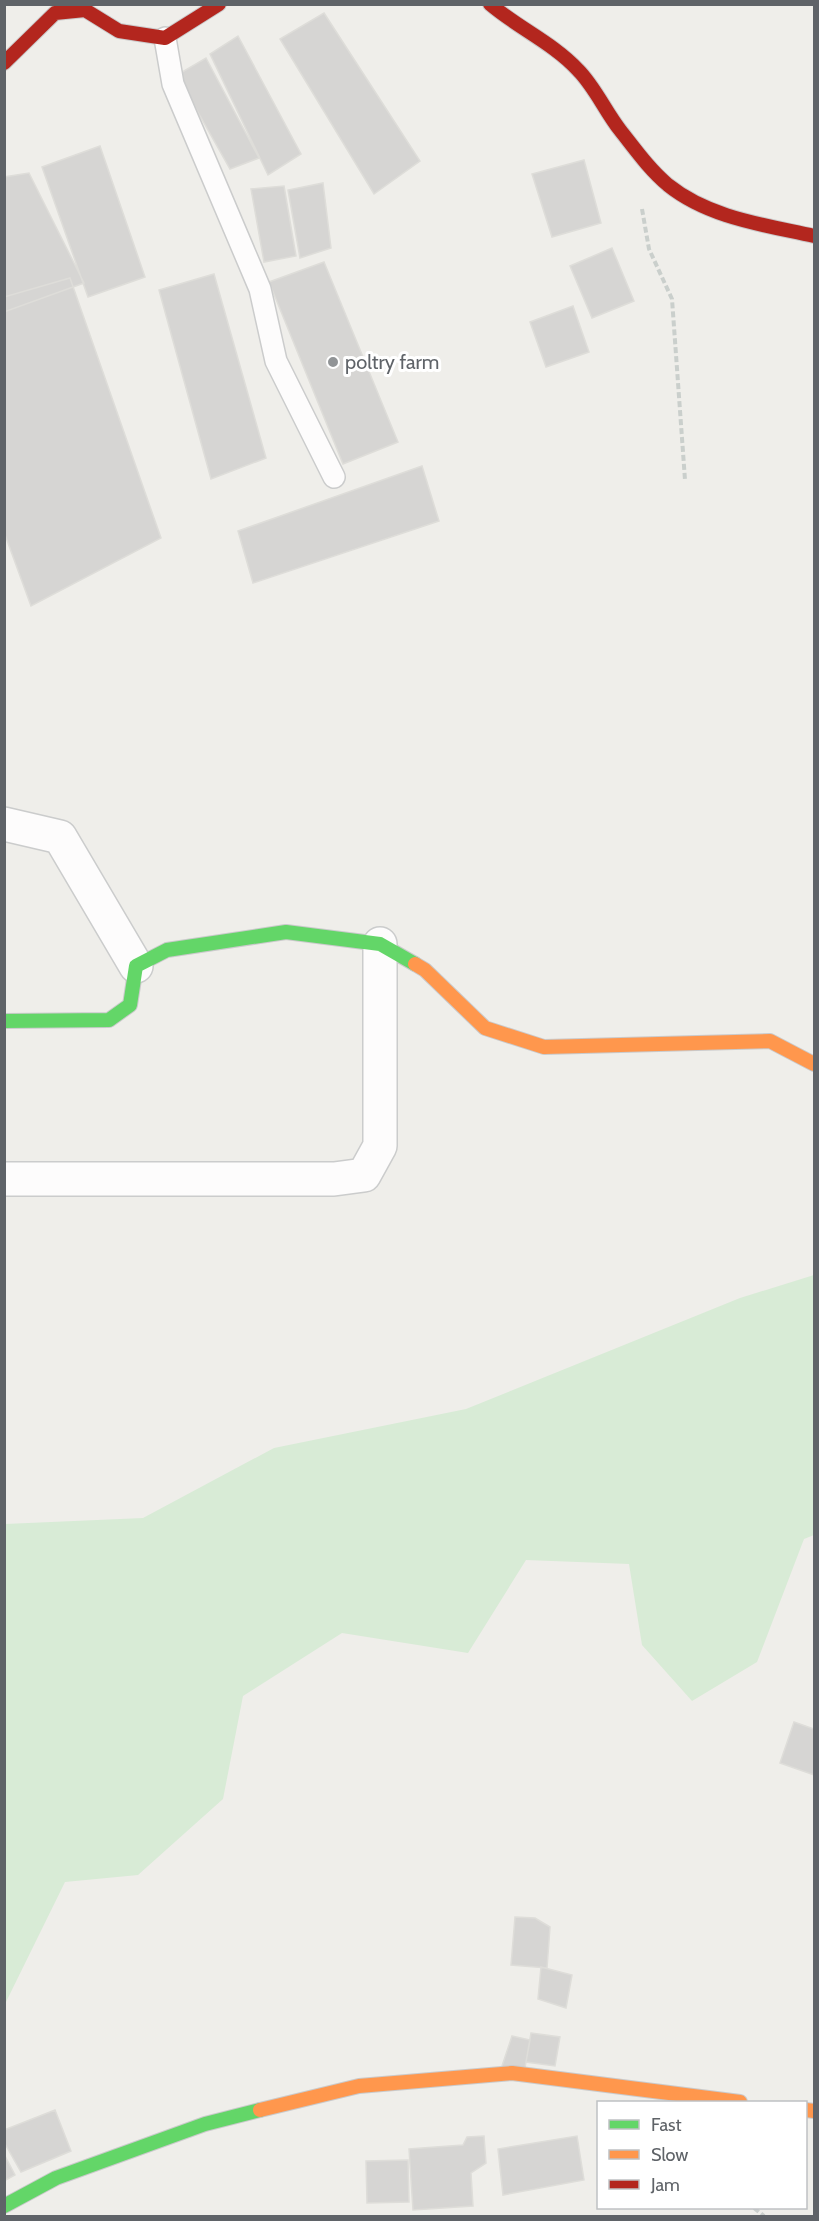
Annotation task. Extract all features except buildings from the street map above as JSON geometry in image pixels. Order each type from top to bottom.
[{"type":"street","points":[[4,63],[55,13],[85,10],[119,31],[165,38],[219,4]]},
{"type":"street","points":[[490,4],[573,64],[630,144],[656,173],[679,193],[719,213],[814,236]]},
{"type":"street","points":[[4,824],[60,837],[136,966],[130,1005],[109,1020],[4,1021]]},
{"type":"street","points":[[136,966],[167,950],[286,932],[380,944],[425,970],[486,1028],[544,1047],[770,1041],[814,1064]]},
{"type":"street","points":[[4,1179],[334,1179],[364,1175],[380,1146],[380,944]]},
{"type":"street","points":[[4,2206],[56,2178],[205,2124],[359,2086],[512,2073],[724,2101]]},
{"type":"lane","points":[[165,38],[172,84],[260,289],[276,361],[334,477]]},
{"type":"path","points":[[641,202],[649,249],[672,299],[685,480]]},
{"type":"green space","points":[[814,1275],[814,1535],[804,1539],[757,1662],[692,1701],[642,1645],[629,1564],[526,1560],[468,1653],[342,1633],[243,1696],[223,1799],[138,1875],[65,1882],[5,2004],[5,1524],[143,1518],[274,1448],[466,1409],[740,1298]]},
{"type":"traffic: fast","points":[[4,1021],[109,1020],[130,1005],[136,966],[167,950],[286,932],[380,944],[415,964]]},
{"type":"traffic: fast","points":[[4,2206],[56,2178],[205,2124],[260,2110]]},
{"type":"traffic: slow","points":[[415,964],[425,970],[485,1028],[544,1047],[770,1041],[814,1064]]},
{"type":"traffic: slow","points":[[260,2110],[359,2086],[512,2073],[732,2101]]},
{"type":"traffic: slow","points":[[807,2110],[814,2111]]},
{"type":"traffic: jam","points":[[4,63],[55,13],[85,10],[119,31],[165,38],[219,4]]},
{"type":"traffic: jam","points":[[490,4],[558,52],[578,70],[637,152],[668,185],[684,196],[719,213],[814,236]]},
{"type":"place","name":"poltry farm","points":[[333,362]]}]
